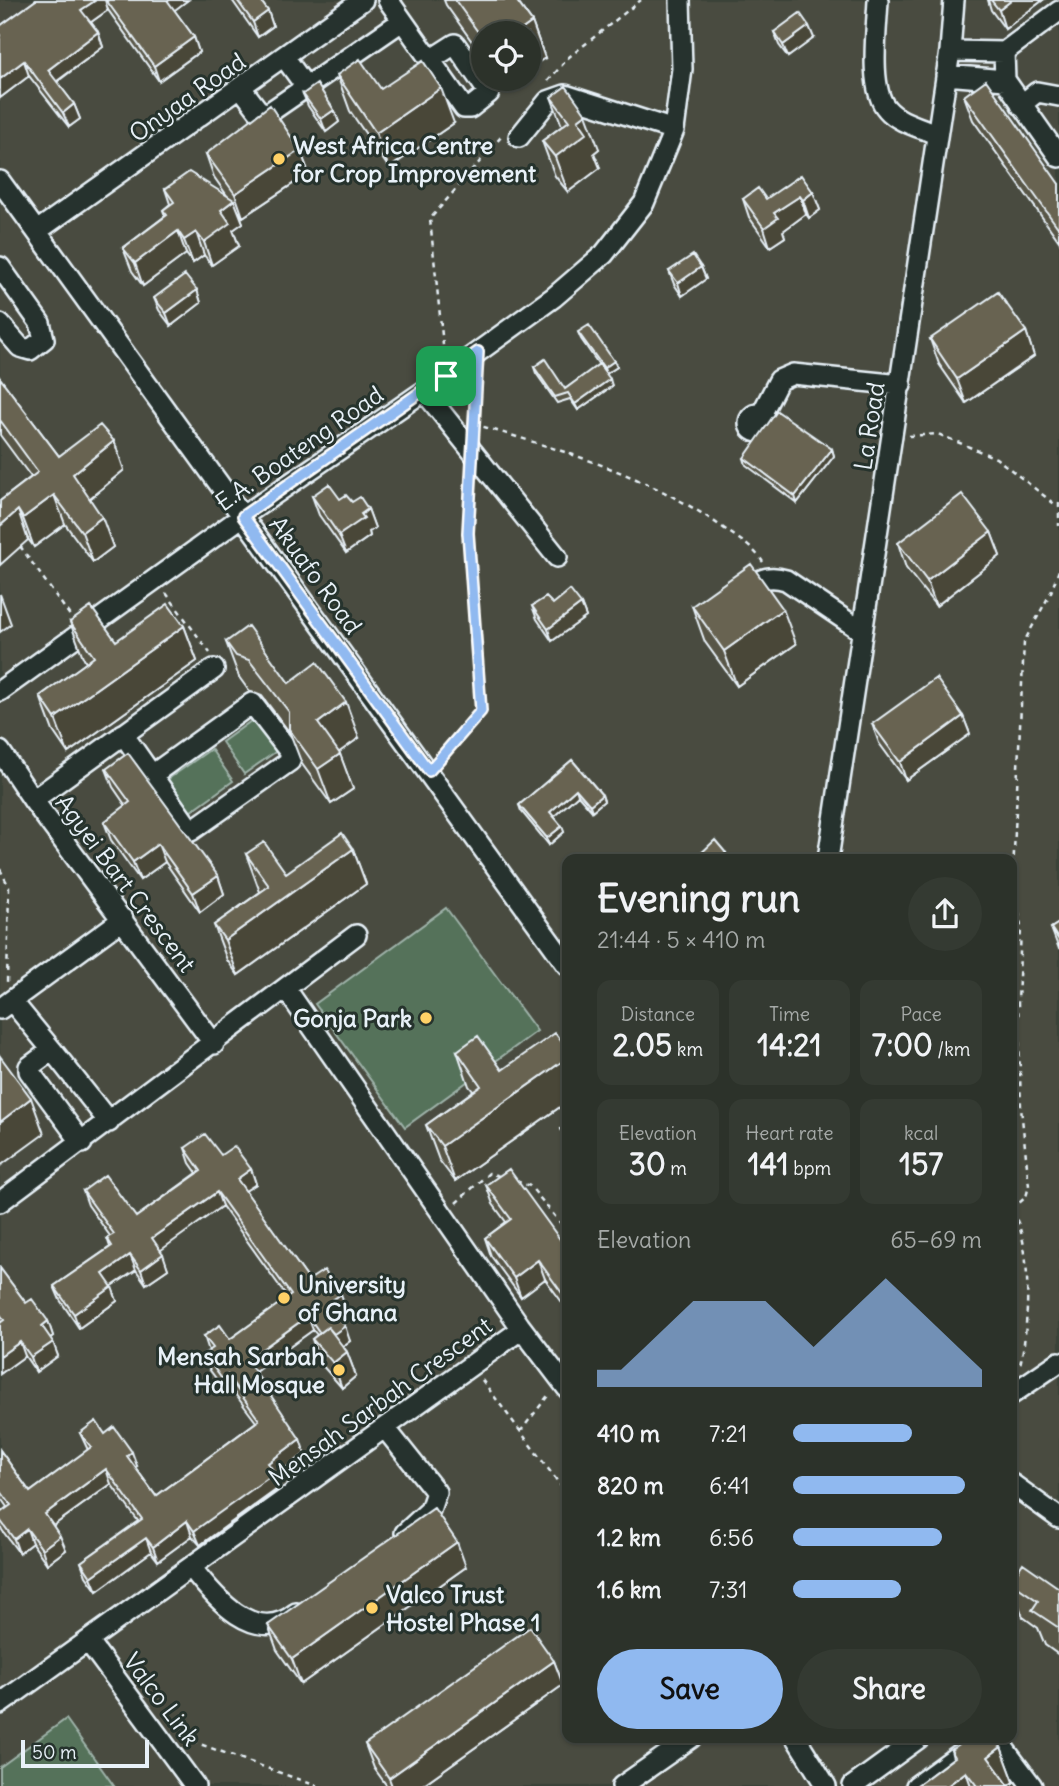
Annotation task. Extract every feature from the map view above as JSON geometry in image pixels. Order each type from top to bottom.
[{"type":"street","name":"Onyaa Road","points":[[37,231],[242,89],[363,0]]},
{"type":"street","points":[[388,0],[430,61]]},
{"type":"street","name":"E.A. Boateng Road","points":[[0,691],[243,516],[446,376],[554,297],[604,254],[644,203],[674,130],[682,69],[680,0]]},
{"type":"street","points":[[877,0],[876,86],[886,109],[904,121],[936,134]]},
{"type":"street","name":"La Road","points":[[829,854],[860,630],[901,385],[950,51],[954,0]]},
{"type":"street","points":[[950,51],[1004,52],[1059,12]]},
{"type":"street","points":[[242,89],[258,110],[267,114],[402,21]]},
{"type":"street","points":[[1004,52],[1005,80],[1059,157]]},
{"type":"street","points":[[285,58],[306,87]]},
{"type":"street","points":[[946,75],[1005,80]]},
{"type":"street","points":[[1021,104],[1037,92],[1059,96]]},
{"type":"street","points":[[510,136],[548,101],[565,95],[674,130]]},
{"type":"street","name":"Akuafo Road","points":[[0,181],[562,958]]},
{"type":"street","points":[[0,267],[40,323],[44,339],[30,350],[20,347],[0,324]]},
{"type":"street","points":[[761,415],[779,380],[793,374],[901,385]]},
{"type":"street","points":[[424,391],[557,557]]},
{"type":"street","points":[[718,597],[773,576],[786,580],[860,630]]},
{"type":"street","points":[[33,800],[214,669]]},
{"type":"street","points":[[123,734],[191,831],[290,761],[292,755],[252,703],[152,775]]},
{"type":"street","name":"Agyei Bart Crescent","points":[[0,751],[33,800],[214,1044]]},
{"type":"street","points":[[109,1122],[52,1050],[6,1005],[122,919]]},
{"type":"street","points":[[0,1202],[356,935]]},
{"type":"street","name":"Mensah Sarbah Crescent","points":[[0,1704],[519,1331],[520,1326],[444,1214],[286,989]]},
{"type":"street","points":[[52,1050],[29,1069],[82,1143]]},
{"type":"street","points":[[56,1107],[82,1089]]},
{"type":"street","points":[[520,1326],[562,1380]]},
{"type":"street","points":[[1017,1383],[1059,1362]]},
{"type":"street","points":[[386,1428],[436,1492],[430,1510],[386,1548]]},
{"type":"street","points":[[1017,1488],[1059,1518]]},
{"type":"street","points":[[191,1567],[218,1602],[249,1622],[287,1620],[310,1603]]},
{"type":"street","name":"Valco Link","points":[[88,1641],[195,1786]]},
{"type":"street","points":[[622,1786],[684,1743]]},
{"type":"street","points":[[799,1743],[826,1786]]},
{"type":"street","points":[[853,1786],[912,1743]]},
{"type":"street","points":[[915,1786],[975,1743]]},
{"type":"street","points":[[1000,1743],[1032,1786]]},
{"type":"path","points":[[543,87],[569,57],[641,0]]},
{"type":"path","points":[[446,376],[430,219],[510,136]]},
{"type":"path","points":[[429,771],[481,711],[468,533],[478,352]]},
{"type":"path","points":[[474,424],[598,462],[652,485],[699,510],[754,550],[773,576]]},
{"type":"path","points":[[891,437],[938,434],[996,458],[1058,505],[1059,526]]},
{"type":"path","points":[[20,546],[82,633]]},
{"type":"path","points":[[1014,854],[1024,642],[1051,592],[1059,570]]},
{"type":"path","points":[[155,580],[214,658],[214,669]]},
{"type":"path","points":[[0,870],[9,887],[6,1005]]},
{"type":"path","points":[[1017,900],[1021,927],[1018,1003],[1021,1108],[1029,1186],[1026,1197],[1017,1205]]},
{"type":"path","points":[[444,1214],[489,1172],[530,1186],[562,1225]]},
{"type":"path","points":[[1017,1218],[1028,1296],[1028,1327],[1017,1372]]},
{"type":"path","points":[[471,1366],[561,1486]]},
{"type":"path","points":[[520,1432],[562,1385]]},
{"type":"path","points":[[154,1727],[317,1786]]},
{"type":"shaded area","name":"University of Ghana","points":[[0,0],[1059,0],[1059,1786],[0,1786]]},
{"type":"green space","points":[[258,716],[281,748],[244,774],[222,742]]},
{"type":"green space","points":[[211,749],[233,781],[187,814],[164,782]]},
{"type":"green space","name":"Gonja Park","points":[[446,908],[537,1031],[405,1127],[315,1004]]},
{"type":"green space","points":[[66,1719],[114,1786],[0,1786],[0,1767]]},
{"type":"building","points":[[36,0],[96,0],[81,10],[98,32],[48,70],[74,104],[63,113],[24,61],[0,79],[0,26]]},
{"type":"building","points":[[106,0],[167,0],[194,37],[154,66]]},
{"type":"building","points":[[237,0],[260,0],[268,11],[253,22]]},
{"type":"building","points":[[455,0],[516,0],[531,21],[471,21]]},
{"type":"building","points":[[991,0],[1012,0],[999,10]]},
{"type":"building","points":[[800,13],[809,26],[783,45],[774,32]]},
{"type":"building","points":[[360,59],[381,89],[423,61],[441,88],[376,133],[337,75]]},
{"type":"building","points":[[986,80],[1059,184],[1059,229],[964,96]]},
{"type":"building","points":[[317,84],[334,110],[321,119],[303,94]]},
{"type":"building","points":[[566,86],[586,114],[578,120],[587,133],[555,157],[542,141],[569,121],[551,97]]},
{"type":"building","points":[[270,105],[300,150],[235,194],[206,154]]},
{"type":"building","points":[[189,172],[234,200],[221,210],[230,223],[204,242],[196,232],[184,240],[178,231],[135,263],[123,248],[167,215],[163,210],[174,202],[165,189]]},
{"type":"building","points":[[801,175],[813,192],[803,200],[800,196],[774,213],[778,218],[764,228],[743,199],[758,188],[766,199]]},
{"type":"building","points":[[693,255],[701,267],[678,283],[669,271]]},
{"type":"building","points":[[185,275],[197,290],[166,313],[154,298]]},
{"type":"building","points":[[998,292],[1026,331],[957,379],[930,339]]},
{"type":"building","points":[[589,325],[614,361],[604,368],[578,332]]},
{"type":"building","points":[[545,359],[565,389],[599,364],[610,379],[575,404],[568,393],[555,397],[534,367]]},
{"type":"building","points":[[0,378],[59,456],[100,425],[114,441],[73,474],[102,517],[82,532],[54,495],[23,518],[18,510],[0,526],[0,501],[38,472],[0,420]]},
{"type":"building","points":[[777,411],[832,449],[795,496],[744,458]]},
{"type":"building","points":[[329,484],[340,499],[346,495],[352,502],[360,497],[368,509],[361,514],[364,518],[339,535],[312,496]]},
{"type":"building","points":[[962,494],[991,532],[927,581],[898,543]]},
{"type":"building","points":[[751,564],[783,609],[724,651],[692,606]]},
{"type":"building","points":[[570,590],[581,604],[548,629],[532,606],[546,597],[553,604]]},
{"type":"building","points":[[168,604],[184,626],[55,718],[40,696],[94,657],[70,622],[91,607],[116,641]]},
{"type":"building","points":[[248,626],[289,683],[317,662],[346,702],[318,723],[340,754],[318,769],[289,729],[289,712],[249,660],[236,656],[226,642]]},
{"type":"building","points":[[936,678],[963,716],[900,762],[872,724]]},
{"type":"building","points":[[128,753],[218,876],[193,893],[158,844],[133,862],[104,822],[130,802],[106,769]]},
{"type":"building","points":[[572,760],[602,795],[590,805],[576,789],[550,812],[562,826],[547,838],[519,805]]},
{"type":"building","points":[[342,833],[353,849],[225,940],[214,925],[269,886],[246,854],[264,842],[286,873]]},
{"type":"building","points":[[715,840],[726,853],[725,854],[700,854]]},
{"type":"building","points":[[1059,923],[1059,940],[1051,928]]},
{"type":"building","points":[[555,1033],[562,1042],[562,1062],[442,1146],[426,1125],[481,1086],[457,1051],[478,1036],[502,1070]]},
{"type":"building","points":[[0,1056],[31,1098],[0,1122]]},
{"type":"building","points":[[205,1134],[221,1155],[234,1146],[251,1169],[237,1179],[309,1280],[324,1270],[341,1294],[328,1303],[345,1326],[334,1334],[328,1327],[320,1333],[308,1316],[247,1360],[300,1439],[268,1463],[275,1473],[194,1531],[187,1521],[153,1547],[146,1538],[91,1577],[81,1562],[142,1519],[106,1469],[45,1514],[60,1536],[42,1549],[27,1529],[14,1539],[0,1520],[0,1513],[11,1505],[0,1490],[0,1450],[30,1492],[91,1447],[80,1433],[96,1421],[105,1434],[114,1427],[132,1452],[127,1456],[156,1496],[259,1420],[227,1375],[222,1379],[204,1354],[213,1348],[204,1336],[220,1325],[230,1339],[291,1295],[217,1192],[152,1238],[163,1254],[141,1270],[130,1255],[103,1274],[112,1287],[74,1314],[54,1286],[112,1246],[107,1238],[114,1234],[83,1191],[105,1175],[136,1217],[201,1171],[185,1148]]},
{"type":"building","points":[[509,1169],[562,1242],[562,1293],[538,1260],[514,1278],[485,1238],[511,1219],[486,1185]]},
{"type":"building","points":[[0,1268],[26,1303],[32,1299],[48,1321],[42,1326],[53,1342],[31,1357],[20,1342],[0,1356],[0,1323],[4,1320],[0,1314]]},
{"type":"building","points":[[328,1327],[347,1352],[333,1363],[312,1339]]},
{"type":"building","points":[[434,1508],[457,1542],[292,1659],[268,1625]]},
{"type":"building","points":[[1023,1563],[1059,1588],[1059,1628],[1032,1610],[1038,1601],[1017,1586],[1017,1572]]},
{"type":"building","points":[[530,1627],[554,1661],[389,1778],[365,1744]]},
{"type":"building","points":[[961,1743],[998,1743],[1001,1747],[988,1757],[1009,1786],[977,1786],[966,1772],[947,1786],[916,1786],[955,1757],[951,1750]]},
{"type":"place","name":"West Africa Centre for Crop Improvement","points":[[279,159]]},
{"type":"place","name":"Gonja Park","points":[[426,1018]]},
{"type":"place","name":"University of Ghana","points":[[284,1298]]},
{"type":"place","name":"Mensah Sarbah Hall Mosque","points":[[339,1370]]},
{"type":"place","name":"Valco Trust Hostel Phase 1","points":[[372,1608]]},
{"type":"route","points":[[478,352],[468,533],[481,711],[429,771],[243,516],[446,376],[478,352]]}]
